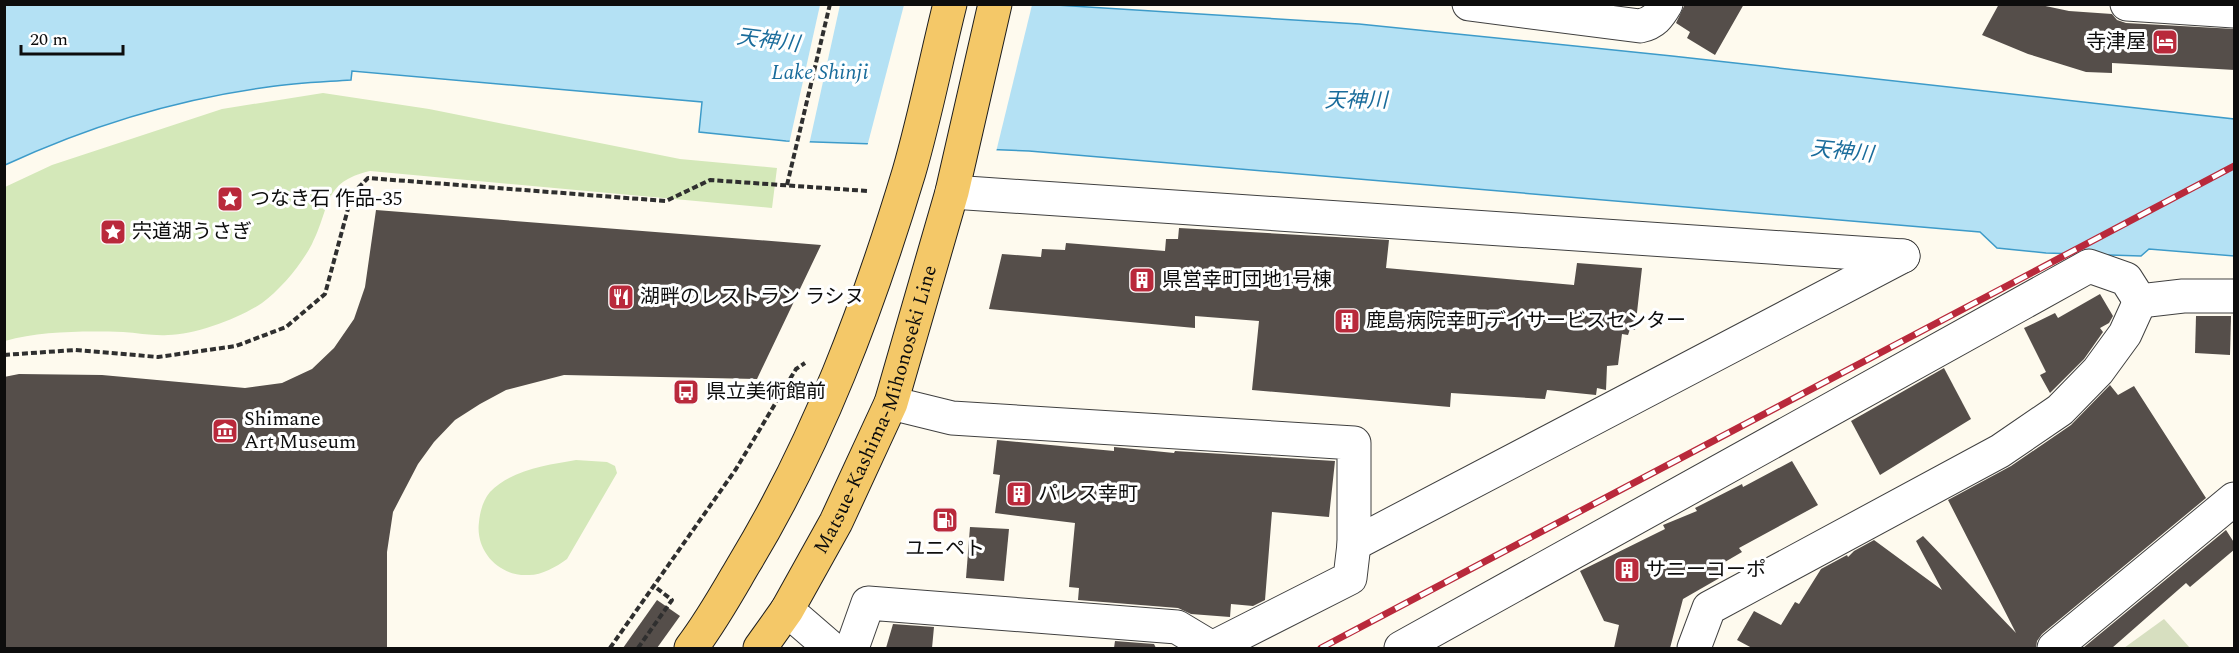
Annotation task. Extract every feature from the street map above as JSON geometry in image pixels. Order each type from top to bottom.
[{"type":"main road","points":[[691,648],[704,632],[769,523],[820,420],[851,347],[909,171],[950,4]]},
{"type":"main road","name":"Matsue-Kashima-Mihonoseki Line","points":[[760,648],[787,610],[836,522],[891,403],[952,192],[995,4]]},
{"type":"main road","points":[[769,648],[787,610]]},
{"type":"street","points":[[1480,5],[1640,26],[1656,19],[1666,4]]},
{"type":"street","points":[[2127,4],[2235,11]]},
{"type":"street","points":[[952,192],[1903,256],[1354,544]]},
{"type":"street","points":[[1401,648],[2089,266],[2126,279],[2140,301]]},
{"type":"street","points":[[2140,301],[2182,296],[2235,296]]},
{"type":"street","points":[[1694,648],[1709,608],[2000,451],[2060,410],[2098,371],[2125,334],[2140,301]]},
{"type":"street","points":[[852,648],[868,603],[1177,627],[1212,648],[1350,578],[1354,544],[1354,442],[952,418],[891,403]]},
{"type":"street","points":[[2054,648],[2235,499]]},
{"type":"street","points":[[787,610],[831,648]]},
{"type":"path","points":[[787,185],[830,4]]},
{"type":"path","points":[[4,355],[75,350],[158,357],[236,346],[286,327],[325,294],[352,194],[368,178],[666,201],[710,180],[869,191]]},
{"type":"path","points":[[866,202],[872,182]]},
{"type":"path","points":[[610,648],[736,469],[796,369],[809,360]]},
{"type":"path","points":[[638,648],[672,600],[654,586]]},
{"type":"green space","points":[[323,93],[429,109],[680,159],[777,168],[772,208],[370,171],[343,182],[336,189],[330,198],[312,244],[296,268],[283,284],[262,303],[242,314],[217,325],[179,334],[48,333],[5,341],[5,187],[52,165],[222,109]]},
{"type":"green space","points":[[576,460],[607,462],[615,466],[617,473],[567,559],[549,570],[534,575],[508,572],[499,567],[485,552],[479,533],[481,510],[490,492],[508,478],[542,467]]},
{"type":"green space","points":[[2164,619],[2190,648],[2124,648]]},
{"type":"water","name":"Lake Shinji","points":[[4,5],[911,5],[874,144],[786,141],[699,132],[702,102],[352,71],[351,80],[268,87],[167,107],[68,138],[5,165]]},
{"type":"water","name":"天神川","points":[[912,5],[1056,5],[1359,24],[1672,56],[2234,119],[2234,256],[2149,249],[2141,256],[2046,253],[1997,248],[1980,232],[1029,151],[876,145]]},
{"type":"pier","points":[[820,5],[840,5],[809,145],[789,144]]},
{"type":"pier","points":[[904,5],[1032,5],[996,152],[867,147]]},
{"type":"building","points":[[1685,4],[1744,4],[1715,55],[1687,38],[1690,32],[1676,23]]},
{"type":"building","points":[[1999,4],[2036,4],[2069,11],[2112,14],[2117,20],[2126,23],[2235,29],[2235,70],[2112,63],[2112,73],[2086,72],[2028,54],[1982,35]]},
{"type":"building","name":"Shimane Art Museum","points":[[376,210],[821,245],[757,379],[564,375],[506,390],[455,420],[434,442],[418,464],[393,512],[387,552],[387,648],[4,648],[4,377],[19,374],[102,375],[245,388],[282,383],[312,369],[334,348],[354,319],[365,287]]},
{"type":"building","points":[[1179,228],[1389,240],[1386,268],[1574,285],[1577,263],[1642,268],[1635,330],[1630,329],[1628,335],[1622,334],[1618,365],[1607,366],[1606,390],[1597,388],[1596,395],[1547,390],[1545,399],[1451,393],[1450,407],[1252,390],[1259,321],[1195,316],[1195,328],[989,309],[1002,254],[1041,257],[1042,249],[1065,250],[1066,243],[1165,251],[1166,239],[1178,239]]},
{"type":"building","points":[[2100,294],[2113,316],[2109,323],[2100,328],[2103,332],[2084,359],[2050,393],[2040,375],[2046,372],[2024,328],[2055,313],[2058,318]]},
{"type":"building","points":[[2196,316],[2231,316],[2230,355],[2195,353]]},
{"type":"building","points":[[1944,368],[1971,419],[1880,475],[1851,421]]},
{"type":"building","points":[[2110,385],[2118,395],[2134,386],[2206,498],[2042,634],[2037,641],[2036,648],[1752,648],[1737,640],[1754,611],[1781,625],[1795,602],[1799,604],[1821,569],[1847,555],[1848,557],[1874,540],[1942,590],[1916,541],[1923,536],[2016,633],[1948,500],[2011,466],[2071,425]]},
{"type":"building","points":[[997,440],[1114,451],[1114,447],[1174,453],[1175,451],[1335,461],[1329,517],[1272,512],[1265,600],[1253,606],[1231,604],[1230,617],[1191,614],[1178,608],[1078,600],[1079,588],[1069,587],[1075,523],[995,513],[1000,475],[993,474]]},
{"type":"building","points":[[1792,461],[1818,505],[1739,548],[1742,552],[1718,566],[1723,576],[1683,599],[1670,648],[1614,648],[1619,625],[1604,621],[1580,571],[1665,529],[1663,525],[1697,511],[1695,508],[1742,484],[1743,487]]},
{"type":"building","points":[[970,527],[1009,529],[1004,581],[966,578]]},
{"type":"building","points":[[2226,530],[2235,544],[2235,549],[2190,587],[2186,583],[2112,648],[2083,648]]},
{"type":"building","points":[[657,600],[680,616],[657,648],[623,648]]},
{"type":"building","points":[[893,624],[934,627],[932,648],[886,648]]},
{"type":"building","points":[[1115,641],[1154,644],[1156,648],[1114,648]]},
{"type":"railway","points":[[1321,648],[2234,166]]},
{"type":"place","name":"寺津屋","points":[[2165,42]]},
{"type":"place","name":"つなき石 作品-35","points":[[230,199]]},
{"type":"place","name":"宍道湖うさぎ","points":[[113,232]]},
{"type":"place","name":"県営幸町団地1号棟","points":[[1142,280]]},
{"type":"place","name":"湖畔のレストラン ラシヌ","points":[[621,297]]},
{"type":"place","name":"鹿島病院幸町デイサービスセンター","points":[[1347,321]]},
{"type":"place","name":"県立美術館前","points":[[686,392]]},
{"type":"place","name":"Shimane Art Museum","points":[[225,431]]},
{"type":"place","name":"パレス幸町","points":[[1019,494]]},
{"type":"place","name":"ユニペト","points":[[945,520]]},
{"type":"place","name":"サニーコーポ","points":[[1627,570]]}]
